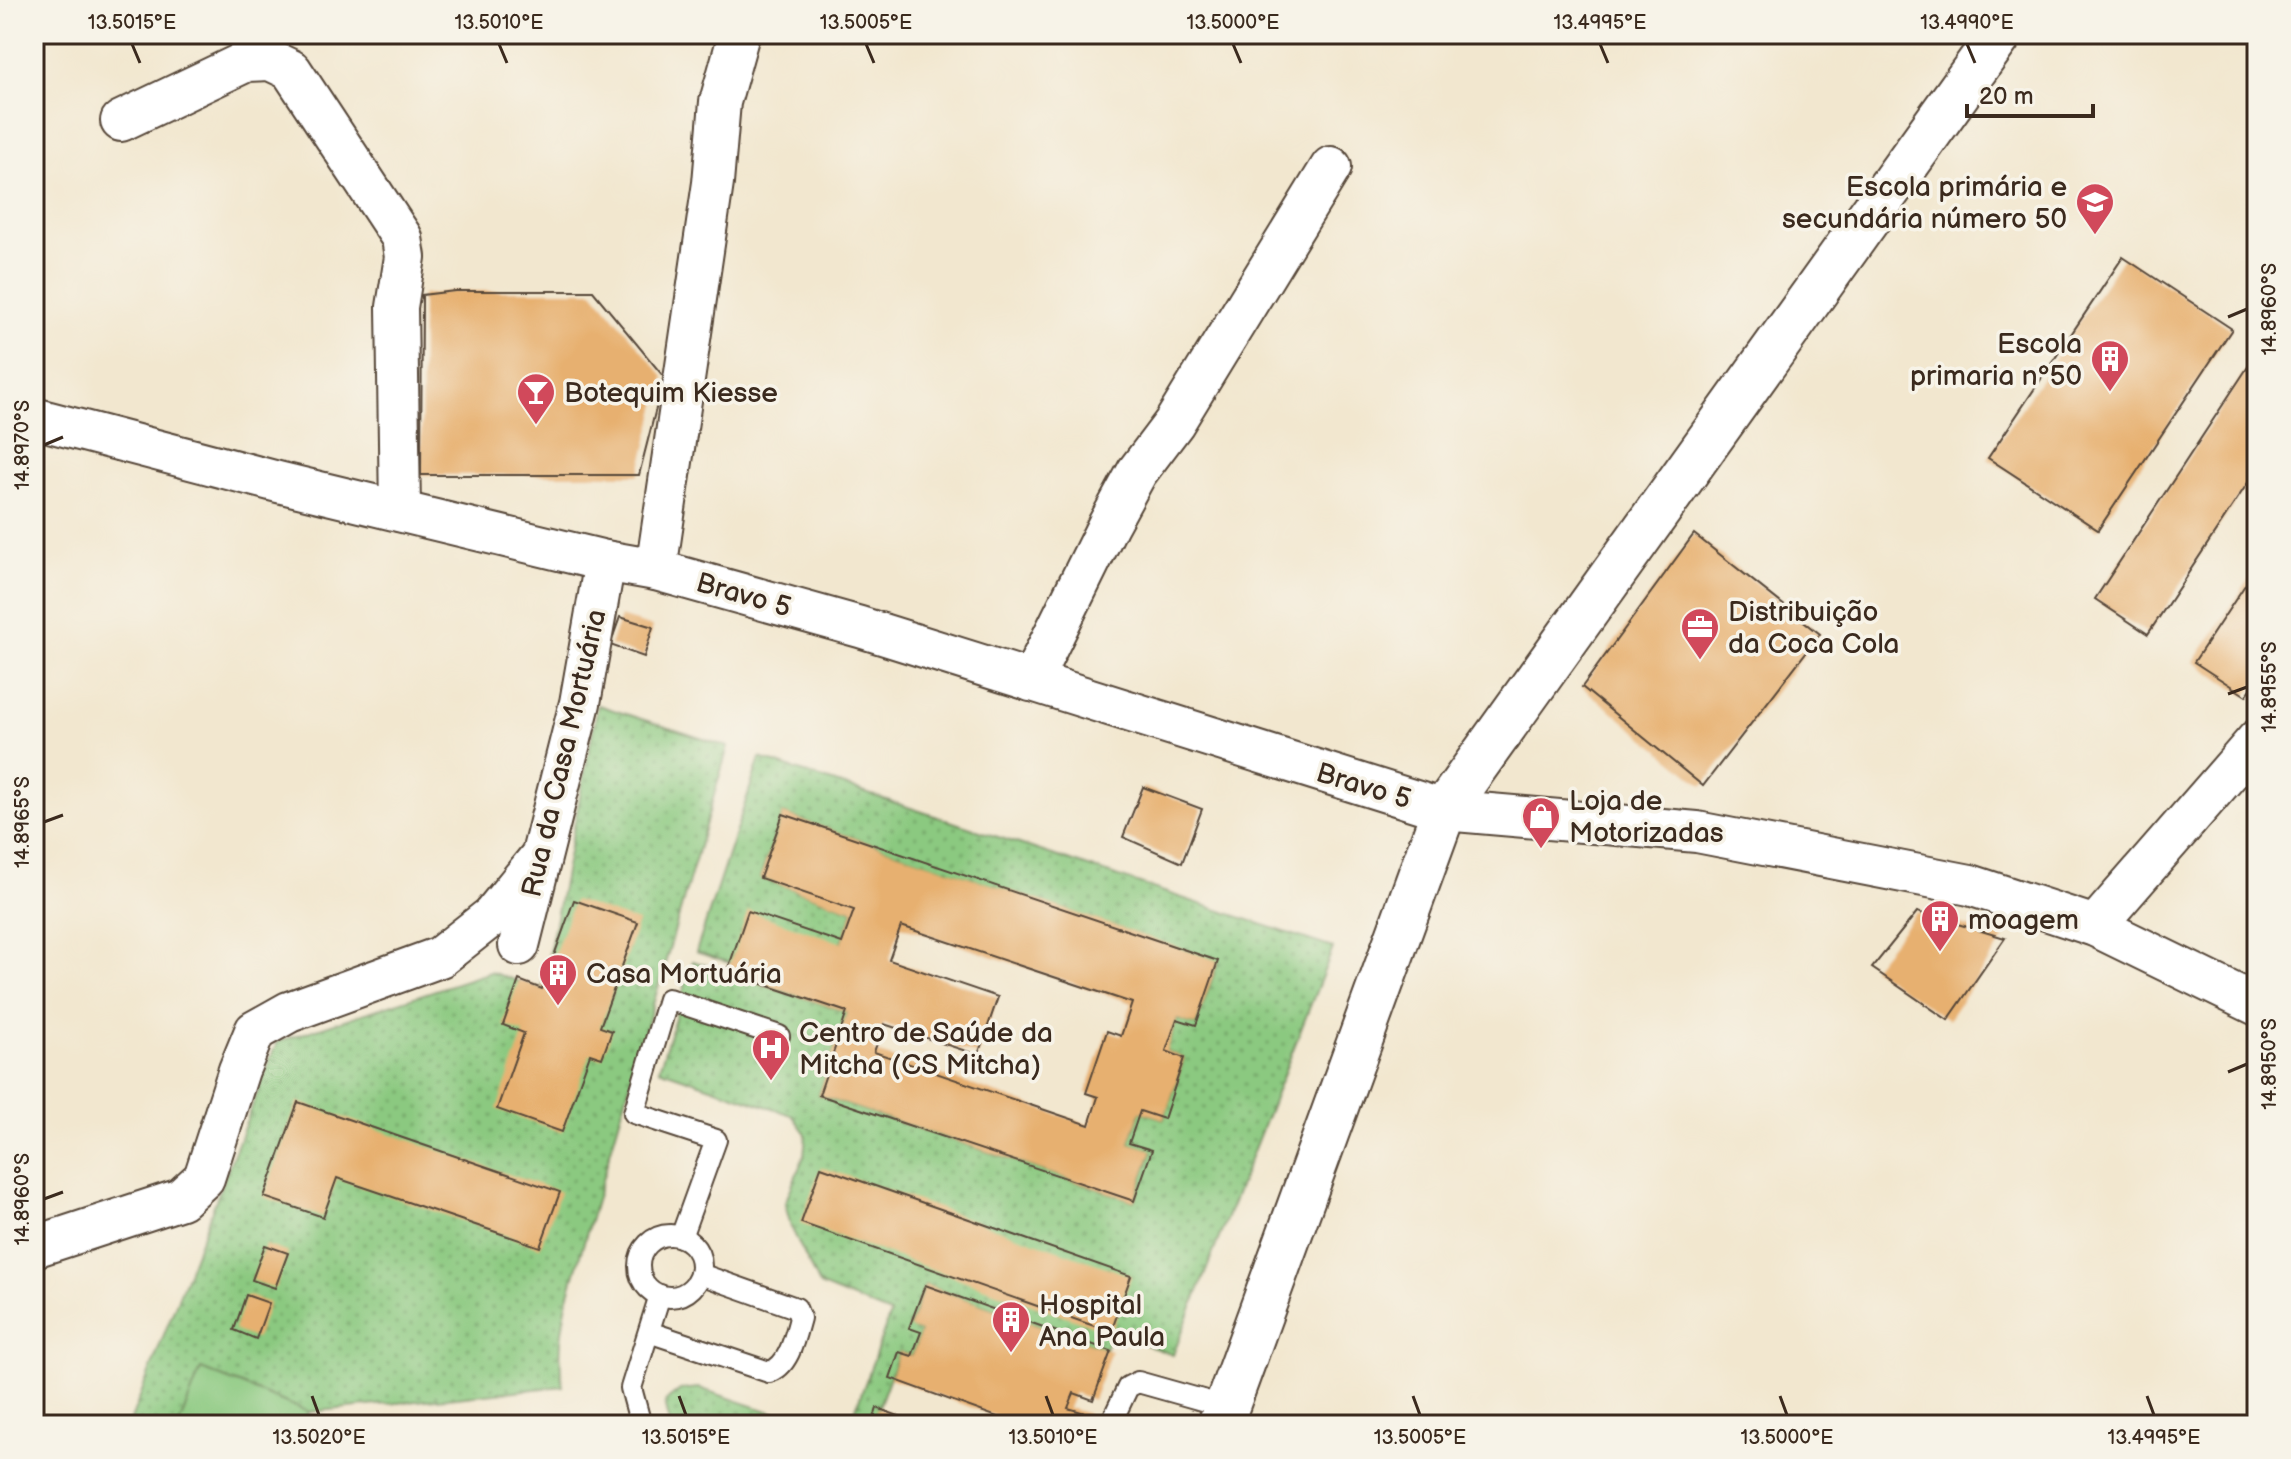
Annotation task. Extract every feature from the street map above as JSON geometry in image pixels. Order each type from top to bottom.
[{"type":"main road","points":[[1224,1416],[1444,810],[2000,34]]},
{"type":"street","points":[[656,570],[713,183],[720,102],[739,34]]},
{"type":"street","points":[[121,121],[247,61],[270,60],[291,70],[402,238],[405,257],[397,307],[400,511]]},
{"type":"street","points":[[1031,681],[1137,472],[1174,423],[1331,167]]},
{"type":"street","name":"Bravo 5","points":[[34,418],[400,511],[605,561],[656,570],[860,627],[1444,810],[1697,832],[1970,885],[2095,926],[2257,1005]]},
{"type":"street","name":"Rua da Casa Mortuária","points":[[519,945],[580,703],[605,561]]},
{"type":"street","points":[[2095,926],[2257,740]]},
{"type":"street","points":[[34,1247],[181,1199],[204,1178],[255,1031],[289,1012],[440,957],[492,916],[540,857]]},
{"type":"lane","points":[[681,1237],[716,1140],[634,1113],[668,999],[779,1036]]},
{"type":"lane","points":[[666,1235],[681,1237],[693,1245],[699,1254],[700,1274],[689,1291],[669,1297],[660,1295],[643,1283],[640,1274],[642,1253],[655,1238],[666,1235]]},
{"type":"lane","points":[[649,1332],[769,1372],[777,1370],[784,1363],[800,1318],[796,1308],[700,1274]]},
{"type":"lane","points":[[641,1425],[631,1388],[660,1295]]},
{"type":"lane","points":[[1110,1425],[1128,1387],[1138,1382],[1224,1416]]},
{"type":"green space","points":[[598,705],[728,747],[568,1297],[560,1353],[563,1386],[309,1412],[201,1369],[179,1425],[129,1425],[277,1042],[490,972],[542,989]]},
{"type":"green space","points":[[760,758],[1333,948],[1173,1355],[1111,1332],[1105,1349],[925,1285],[909,1327],[921,1332],[912,1356],[899,1352],[872,1425],[850,1425],[890,1314],[819,1285],[791,1227],[785,1203],[804,1156],[806,1134],[792,1115],[659,1069],[693,961],[847,1012],[819,1095],[1134,1201],[1152,1151],[1129,1143],[1140,1111],[1164,1119],[1184,1058],[1166,1051],[1177,1019],[1196,1025],[1218,962],[783,814],[760,878],[854,910],[842,943],[730,963],[696,952]]},
{"type":"green space","points":[[201,1369],[309,1412],[304,1425],[179,1425]]},
{"type":"green space","points":[[699,1388],[809,1425],[670,1425],[665,1402],[680,1390]]},
{"type":"building","name":"Escola primaria nº50","points":[[2123,257],[2232,329],[2098,530],[1988,458]]},
{"type":"building","name":"Botequim Kiesse","points":[[455,291],[593,291],[664,377],[639,475],[421,475],[422,295]]},
{"type":"building","points":[[2257,353],[2257,469],[2148,634],[2095,599]]},
{"type":"building","name":"Distribuição da Coca Cola","points":[[1694,534],[1820,634],[1703,786],[1582,687]]},
{"type":"building","points":[[2257,567],[2257,680],[2246,696],[2194,662]]},
{"type":"building","points":[[620,617],[653,627],[644,657],[610,645]]},
{"type":"building","points":[[1143,787],[1202,809],[1182,863],[1123,837]]},
{"type":"building","points":[[783,814],[1218,961],[1196,1025],[1177,1019],[1166,1051],[1184,1058],[1164,1119],[1140,1111],[1129,1143],[1152,1150],[1134,1201],[819,1095],[847,1012],[727,972],[748,911],[842,943],[854,910],[760,878]],"holes":[[[901,926],[1132,1003],[1121,1036],[1107,1031],[1086,1093],[1098,1097],[1089,1125],[874,1052],[884,1024],[978,1055],[998,997],[889,960]]]},
{"type":"building","name":"Casa Mortuária","points":[[574,900],[638,922],[600,1027],[612,1031],[602,1058],[590,1054],[562,1132],[497,1109],[524,1033],[503,1025],[519,980],[542,989]]},
{"type":"building","name":"moagem","points":[[1917,912],[2005,938],[1948,1020],[1872,968]]},
{"type":"building","points":[[298,1102],[560,1192],[540,1247],[337,1178],[323,1217],[264,1197]]},
{"type":"building","points":[[821,1167],[1131,1276],[1111,1332],[801,1223]]},
{"type":"building","points":[[265,1245],[288,1253],[275,1288],[252,1280]]},
{"type":"building","name":"Hospital Ana Paula","points":[[925,1285],[1111,1351],[1093,1400],[1074,1393],[1068,1408],[1088,1414],[1083,1425],[1001,1425],[1003,1419],[890,1378],[899,1352],[912,1356],[921,1332],[909,1328]]},
{"type":"building","points":[[246,1295],[269,1303],[256,1339],[234,1330]]},
{"type":"building","points":[[877,1408],[923,1425],[872,1425]]},
{"type":"place","name":"Escola primária e secundária número 50","points":[[2095,236]]},
{"type":"place","name":"Escola primaria nº50","points":[[2110,393]]},
{"type":"place","name":"Botequim Kiesse","points":[[536,426]]},
{"type":"place","name":"Distribuição da Coca Cola","points":[[1700,661]]},
{"type":"place","name":"Loja de Motorizadas","points":[[1541,850]]},
{"type":"place","name":"moagem","points":[[1940,953]]},
{"type":"place","name":"Casa Mortuária","points":[[558,1007]]},
{"type":"place","name":"Centro de Saúde da Mitcha (CS Mitcha)","points":[[771,1082]]},
{"type":"place","name":"Hospital Ana Paula","points":[[1011,1354]]}]
